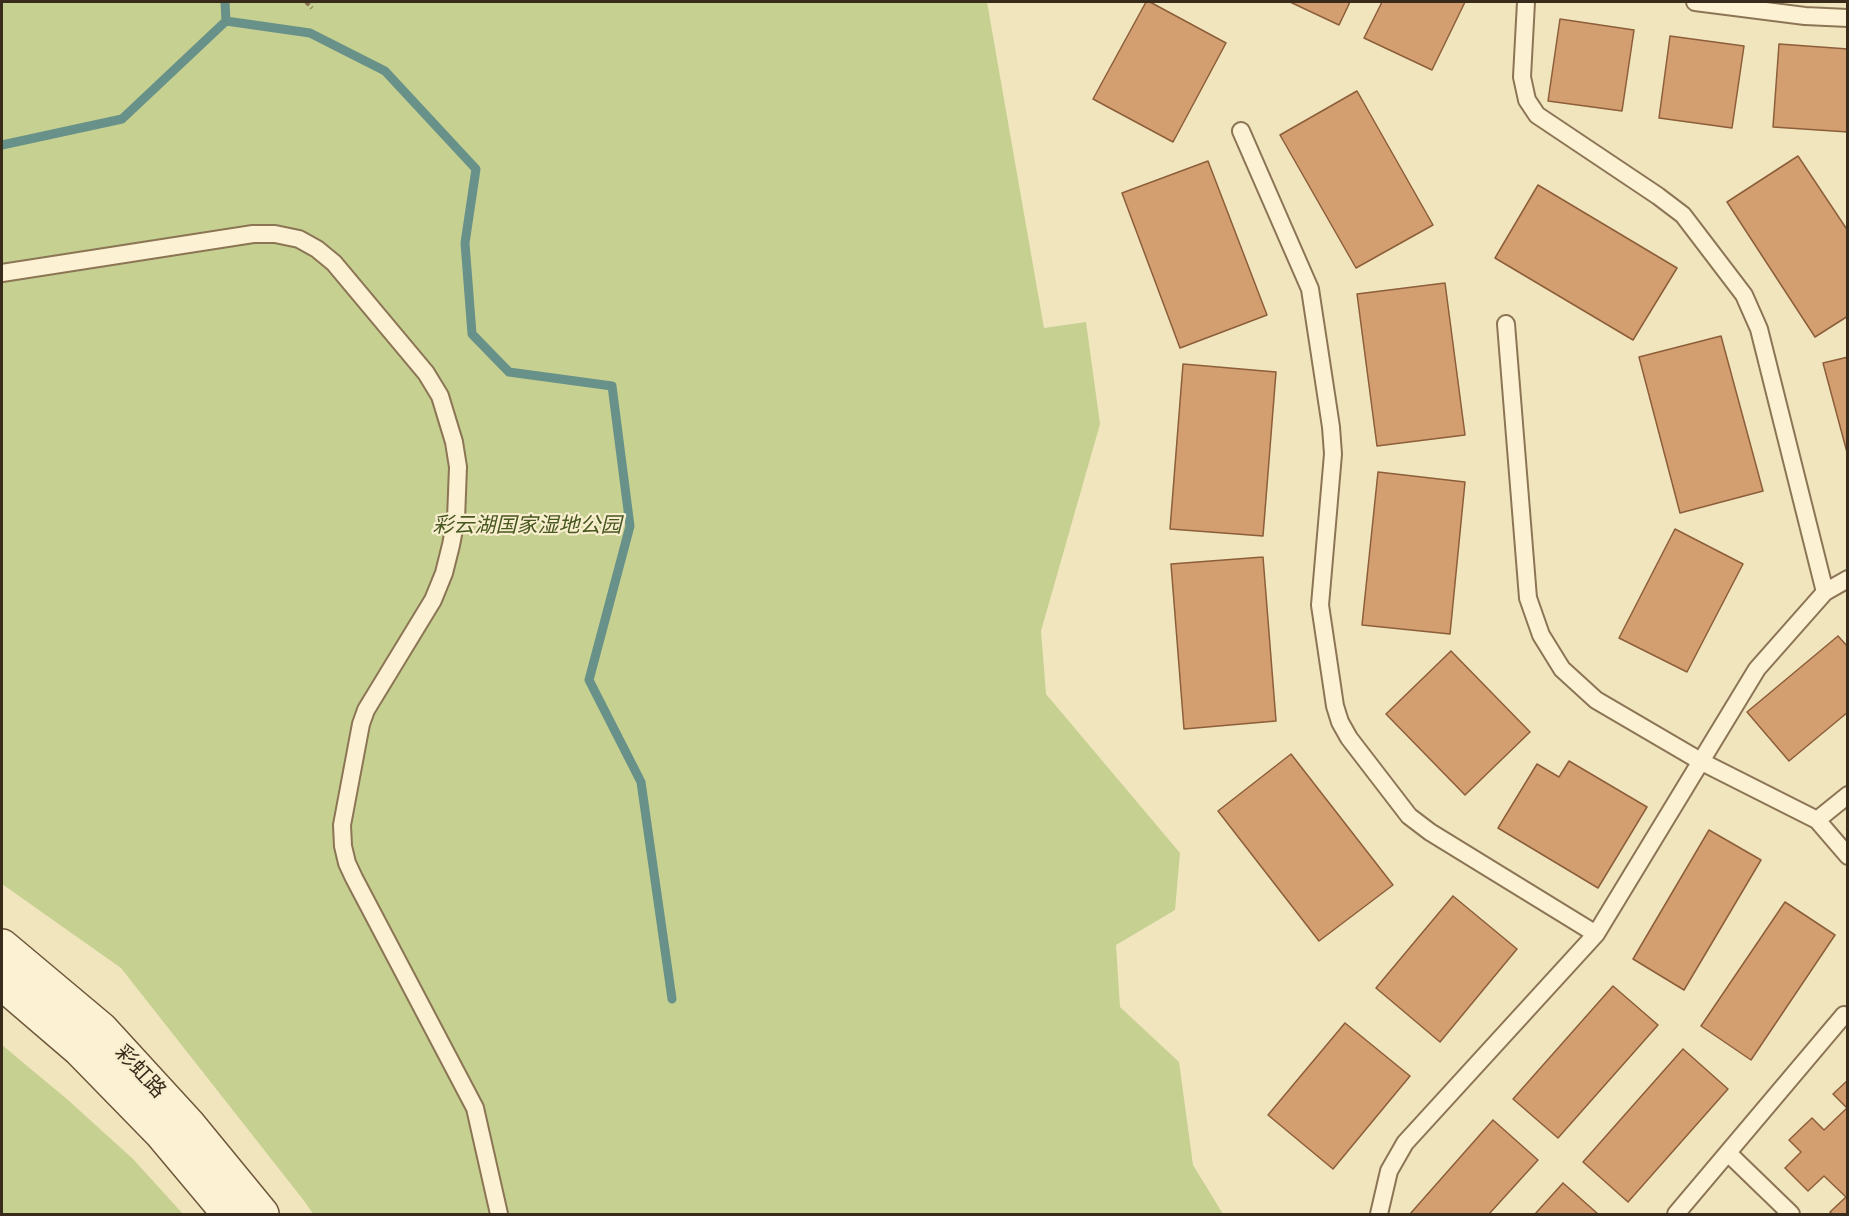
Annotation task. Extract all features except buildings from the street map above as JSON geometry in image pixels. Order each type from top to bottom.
[{"type":"main road","name":"彩虹路","points":[[2,945],[101,1029],[189,1125],[262,1215]]},
{"type":"main road","name":"彩虹路","points":[[2,983],[79,1049],[145,1116],[229,1215]]},
{"type":"lane","points":[[1526,2],[1522,76],[1527,100],[1537,115],[1683,215],[1743,295],[1760,329],[1825,592]]},
{"type":"lane","points":[[1695,2],[1805,16],[1848,18]]},
{"type":"lane","points":[[1241,131],[1310,289],[1333,454],[1320,605],[1335,706],[1340,722],[1349,738],[1408,816],[1430,832],[1596,934]]},
{"type":"lane","points":[[2,273],[253,234],[275,234],[299,239],[317,249],[334,263],[426,373],[440,396],[454,442],[458,467],[456,519],[451,545],[444,573],[433,600],[375,695],[361,724],[342,825],[343,846],[354,878],[475,1108],[499,1215]]},
{"type":"lane","points":[[1506,324],[1528,598],[1540,635],[1562,669],[1596,700],[1702,762],[1817,820],[1848,856]]},
{"type":"lane","points":[[1379,1215],[1389,1171],[1406,1143],[1596,934],[1757,669],[1825,592],[1848,579]]},
{"type":"lane","points":[[1817,820],[1848,795]]},
{"type":"lane","points":[[1676,1215],[1844,1015]]},
{"type":"lane","points":[[1728,1153],[1791,1215]]},
{"type":"path","points":[[306,2],[312,8]]},
{"type":"green space","name":"彩云湖国家湿地公园","points":[[2,2],[987,2],[1044,328],[1086,322],[1100,424],[1041,631],[1046,694],[1180,853],[1175,910],[1116,945],[1120,1007],[1179,1062],[1193,1165],[1223,1214],[313,1214],[121,968],[2,884]]},
{"type":"green space","points":[[2,1045],[68,1100],[133,1159],[183,1214],[2,1214]]},
{"type":"waterway","points":[[2,145],[122,119],[226,21],[225,2]]},
{"type":"waterway","points":[[226,21],[310,33],[385,71],[476,169],[465,243],[472,334],[509,372],[612,386],[630,526],[589,680],[641,782],[672,999]]}]
